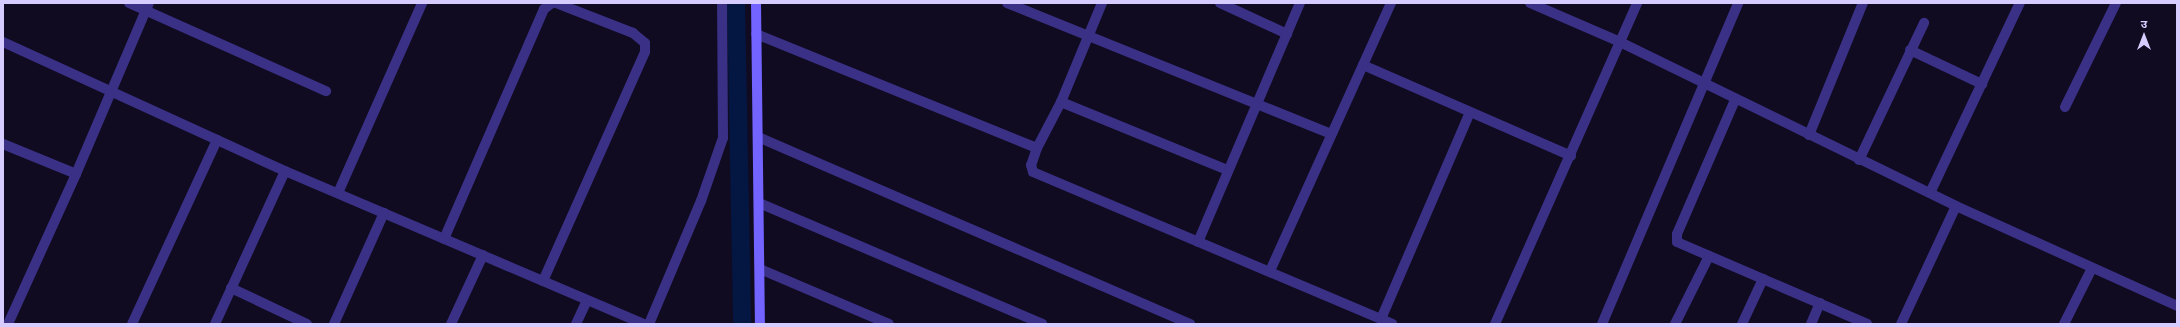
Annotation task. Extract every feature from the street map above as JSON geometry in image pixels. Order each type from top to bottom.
[{"type":"street","points":[[129,3],[148,7],[326,91]]},
{"type":"street","points":[[338,194],[422,3]]},
{"type":"street","points":[[444,239],[544,9],[552,3]]},
{"type":"street","points":[[543,281],[645,52],[645,43],[633,33],[556,3]]},
{"type":"street","points":[[649,324],[702,201],[723,138],[722,3]]},
{"type":"street","points":[[756,3],[760,324]]},
{"type":"street","points":[[1007,3],[1091,34],[1332,134]]},
{"type":"street","points":[[1102,3],[1091,34],[1031,165],[1040,176],[1270,271],[1392,324]]},
{"type":"street","points":[[1220,3],[1287,34]]},
{"type":"street","points":[[1198,242],[1300,3]]},
{"type":"street","points":[[1270,271],[1391,3]]},
{"type":"street","points":[[1530,3],[1620,42],[1700,84],[1956,206],[2177,306]]},
{"type":"street","points":[[1495,324],[1571,156],[1637,3]]},
{"type":"street","points":[[1602,324],[1700,84],[1738,3]]},
{"type":"street","points":[[1809,136],[1863,3]]},
{"type":"street","points":[[1930,193],[2020,3]]},
{"type":"street","points":[[2065,107],[2116,3]]},
{"type":"street","points":[[8,324],[76,174],[148,7]]},
{"type":"street","points":[[1860,160],[1910,50],[1924,23]]},
{"type":"street","points":[[756,34],[1038,148]]},
{"type":"street","points":[[3,42],[285,171],[643,324]]},
{"type":"street","points":[[1910,50],[1982,84]]},
{"type":"street","points":[[1363,64],[1571,156]]},
{"type":"street","points":[[1735,100],[1676,238],[1677,242],[1867,324]]},
{"type":"street","points":[[1061,102],[1228,170]]},
{"type":"street","points":[[1381,319],[1470,112]]},
{"type":"street","points":[[758,137],[1190,324]]},
{"type":"street","points":[[132,324],[217,140]]},
{"type":"street","points":[[3,144],[76,174]]},
{"type":"street","points":[[215,324],[285,171]]},
{"type":"street","points":[[758,203],[1042,324]]},
{"type":"street","points":[[1901,324],[1956,206]]},
{"type":"street","points":[[334,324],[384,213]]},
{"type":"street","points":[[451,324],[483,255]]},
{"type":"street","points":[[1675,324],[1709,256]]},
{"type":"street","points":[[2064,324],[2092,268]]},
{"type":"street","points":[[760,269],[889,324]]},
{"type":"street","points":[[1742,324],[1763,279]]},
{"type":"street","points":[[231,288],[307,324]]},
{"type":"street","points":[[576,324],[587,300]]},
{"type":"street","points":[[1811,324],[1820,303]]},
{"type":"waterway","points":[[736,3],[742,324]]}]
